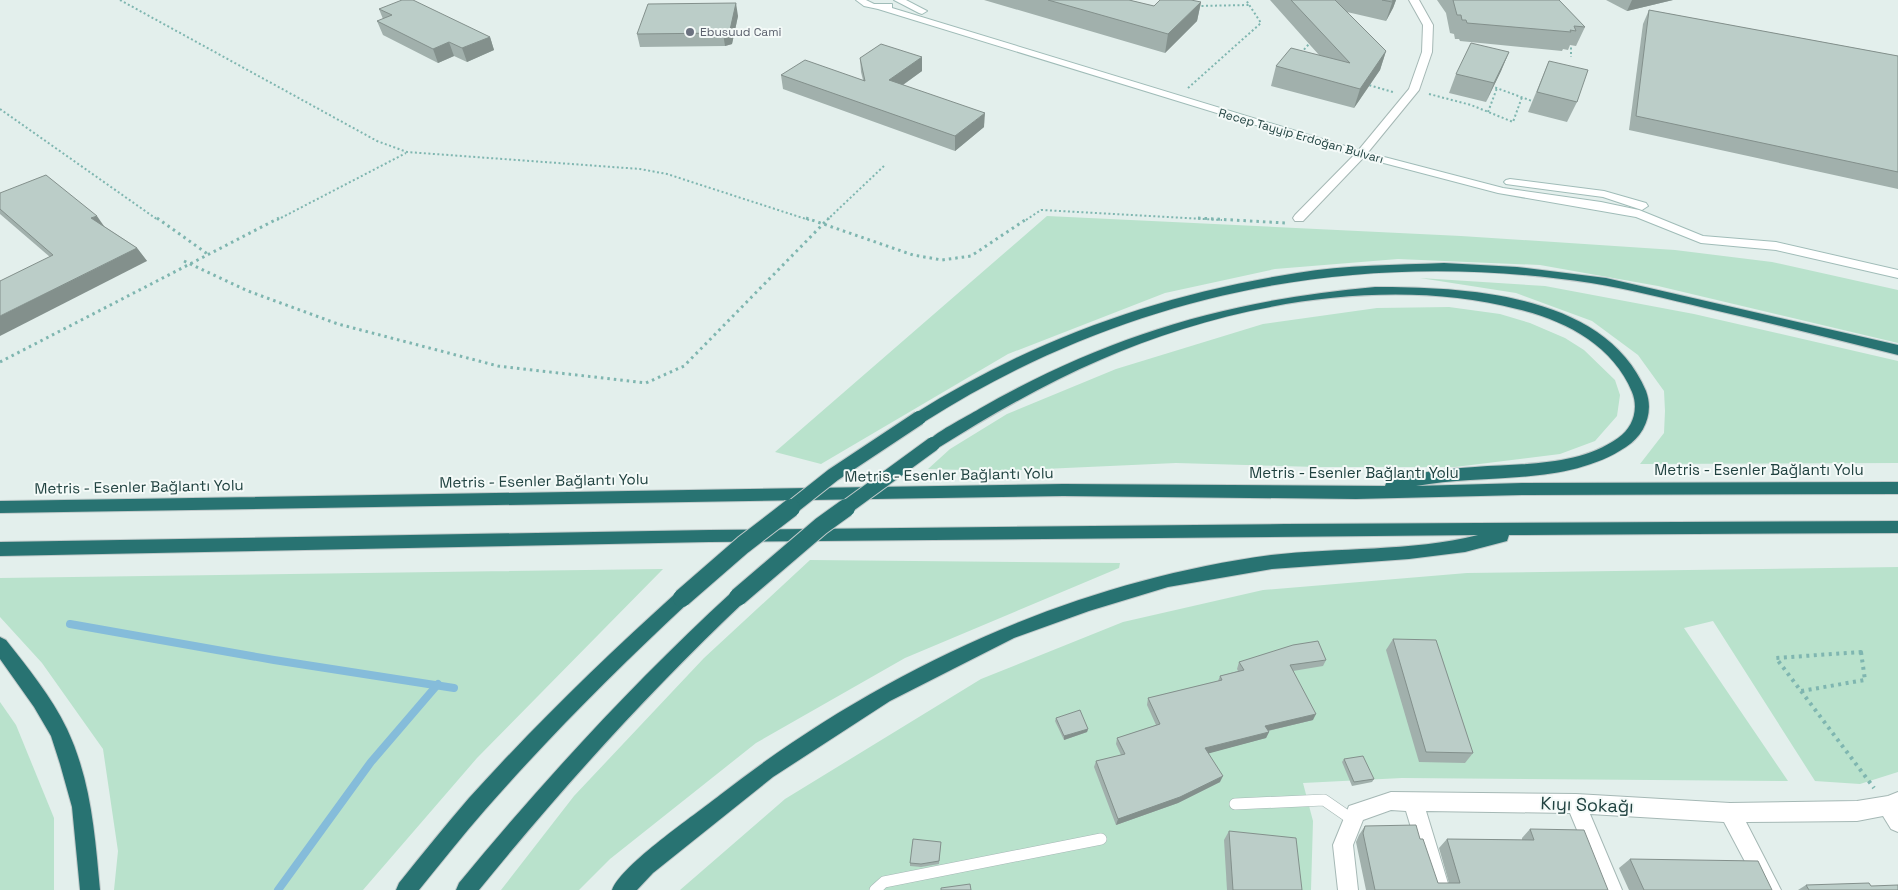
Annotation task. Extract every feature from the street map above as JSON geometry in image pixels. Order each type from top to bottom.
[{"type":"highway","points":[[406,890],[476,805],[630,644],[743,545],[833,474],[919,418],[973,385],[1021,360],[1081,334],[1145,312],[1263,282],[1359,270],[1447,267],[1544,273],[1591,279],[1673,296],[1898,350]]},
{"type":"highway","points":[[466,890],[565,771],[656,674],[738,597],[821,526],[932,444],[1007,399],[1073,367],[1137,340],[1255,308],[1356,291],[1435,290],[1480,295],[1524,305],[1561,318],[1593,335],[1619,357],[1636,381],[1644,407],[1639,425],[1626,440],[1608,451],[1561,466],[1453,474],[1356,493]]},
{"type":"highway","name":"Metris - Esenler Bağlantı Yolu","points":[[0,507],[1064,490],[1356,493],[1522,488],[1898,488]]},
{"type":"highway","points":[[0,548],[729,536],[1285,530],[1898,527]]},
{"type":"highway","points":[[622,890],[646,866],[766,771],[884,694],[1008,634],[1087,604],[1168,580],[1272,562],[1409,552],[1465,545],[1523,530]]},
{"type":"highway","points":[[0,645],[41,701],[59,733],[82,807],[90,890]]},
{"type":"street","name":"Recep Tayyip Erdoğan Bulvarı","points":[[861,0],[867,5],[880,7],[1176,99],[1364,150],[1496,180],[1604,194],[1640,205],[1727,240]]},
{"type":"street","name":"Recep Tayyip Erdoğan Bulvarı","points":[[898,0],[916,9],[1364,150],[1502,191],[1601,206],[1639,214],[1701,239],[1776,246],[1898,274]]},
{"type":"street","points":[[880,7],[894,4],[898,0]]},
{"type":"street","points":[[1296,220],[1364,150],[1412,93],[1427,52],[1428,25],[1414,0]]},
{"type":"street","name":"Kıyı Sokağı","points":[[1353,820],[1356,813],[1390,801],[1576,804],[1730,813],[1895,810]]},
{"type":"street","points":[[1413,801],[1440,890]]},
{"type":"street","points":[[1576,804],[1612,890]]},
{"type":"street","points":[[1730,813],[1771,890]]},
{"type":"street","points":[[1348,890],[1343,845],[1353,820]]},
{"type":"lane","points":[[1235,804],[1324,800],[1353,820]]},
{"type":"lane","points":[[874,890],[884,882],[1101,839]]},
{"type":"path","points":[[120,0],[378,141],[407,152],[640,169],[667,174],[913,255],[942,260],[971,256],[1041,210],[1296,220]]},
{"type":"path","points":[[1183,92],[1260,23],[1246,0]]},
{"type":"path","points":[[1192,6],[1250,5]]},
{"type":"path","points":[[1571,40],[1571,57]]},
{"type":"path","points":[[1296,58],[1309,44]]},
{"type":"path","points":[[1364,84],[1471,104],[1513,122],[1522,98]]},
{"type":"path","points":[[1491,86],[1532,101]]},
{"type":"path","points":[[1488,112],[1497,88]]},
{"type":"path","points":[[0,109],[209,255]]},
{"type":"path","points":[[0,362],[407,152]]},
{"type":"path","points":[[184,261],[248,290],[338,324],[498,366],[646,383],[684,366],[823,224],[885,165]]},
{"type":"path","points":[[1800,691],[1865,680],[1861,652],[1776,658],[1800,691],[1895,810]]},
{"type":"green space","points":[[1047,216],[1461,236],[1675,250],[1772,262],[1898,290],[1898,343],[1658,286],[1540,265],[1398,259],[1275,269],[1165,293],[1008,354],[821,464],[775,452]]},
{"type":"green space","points":[[1420,278],[1545,286],[1694,314],[1898,361],[1898,463],[1640,464],[1664,433],[1665,411],[1664,391],[1638,355],[1592,321],[1516,293]]},
{"type":"green space","points":[[1449,307],[1500,314],[1530,323],[1565,338],[1584,350],[1615,380],[1620,395],[1617,416],[1595,441],[1560,454],[1455,467],[1317,467],[1176,463],[1001,471],[928,469],[950,449],[1007,414],[1116,369],[1263,324],[1377,308]]},
{"type":"green space","points":[[810,560],[1120,563],[1119,568],[905,658],[756,743],[610,859],[579,890],[501,890],[574,796],[704,658]]},
{"type":"green space","points":[[1898,567],[1898,772],[1860,784],[1815,781],[1713,621],[1684,628],[1788,781],[1402,778],[1303,783],[1313,821],[1311,890],[680,890],[785,799],[981,679],[1123,622],[1263,590],[1467,573]]},
{"type":"green space","points":[[663,569],[477,758],[363,890],[114,890],[118,851],[103,749],[42,663],[0,617],[0,578]]},
{"type":"green space","points":[[0,702],[16,725],[54,818],[54,890],[0,890]]},
{"type":"building","points":[[402,0],[413,0],[490,37],[462,48],[449,42],[433,49],[377,21],[392,15],[379,9]]},
{"type":"building","points":[[1048,0],[1129,0],[1154,6],[1160,0],[1191,0],[1201,2],[1168,34]]},
{"type":"building","points":[[1291,0],[1335,0],[1386,51],[1360,89],[1276,66],[1291,48],[1350,63]]},
{"type":"building","points":[[1453,0],[1559,0],[1585,27],[1574,26],[1576,31],[1570,30],[1571,32],[1467,23],[1466,20],[1462,20],[1461,15],[1457,15]]},
{"type":"building","points":[[736,3],[730,30],[723,33],[637,34],[648,4]]},
{"type":"building","points":[[1649,10],[1898,56],[1898,172],[1636,116]]},
{"type":"building","points":[[1471,43],[1509,52],[1494,83],[1456,74]]},
{"type":"building","points":[[881,44],[922,57],[889,80],[985,113],[955,136],[781,75],[805,60],[865,81],[860,58]]},
{"type":"building","points":[[1549,61],[1588,70],[1577,102],[1537,92]]},
{"type":"building","points":[[46,175],[97,216],[91,218],[137,248],[0,316],[0,281],[53,255],[0,209],[0,193]]},
{"type":"building","points":[[1393,639],[1436,640],[1473,753],[1426,752]]},
{"type":"building","points":[[1318,641],[1326,660],[1290,665],[1316,714],[1265,726],[1269,732],[1205,748],[1223,776],[1180,797],[1118,819],[1096,761],[1125,754],[1117,738],[1160,724],[1148,698],[1222,680],[1220,676],[1244,670],[1239,662],[1293,645]]},
{"type":"building","points":[[1080,710],[1088,729],[1064,736],[1056,718]]},
{"type":"building","points":[[1363,756],[1374,779],[1354,782],[1344,759]]},
{"type":"building","points":[[1416,825],[1420,839],[1423,839],[1438,883],[1460,883],[1447,839],[1534,840],[1530,829],[1584,830],[1608,890],[1375,890],[1363,833],[1365,826]]},
{"type":"building","points":[[1229,831],[1296,838],[1302,890],[1233,890]]},
{"type":"building","points":[[913,839],[941,842],[939,861],[921,864],[910,863]]},
{"type":"building","points":[[1630,859],[1758,861],[1772,890],[1644,890]]},
{"type":"building","points":[[1869,883],[1871,886],[1898,885],[1898,890],[1809,890],[1806,885]]},
{"type":"building","points":[[970,884],[971,890],[941,890],[941,888]]},
{"type":"waterway","points":[[70,624],[274,660],[437,685]]},
{"type":"waterway","points":[[278,890],[371,762],[437,685]]},
{"type":"waterway","points":[[437,685],[454,688]]},
{"type":"place","name":"Ebusuud Cami","points":[[690,32]]}]
